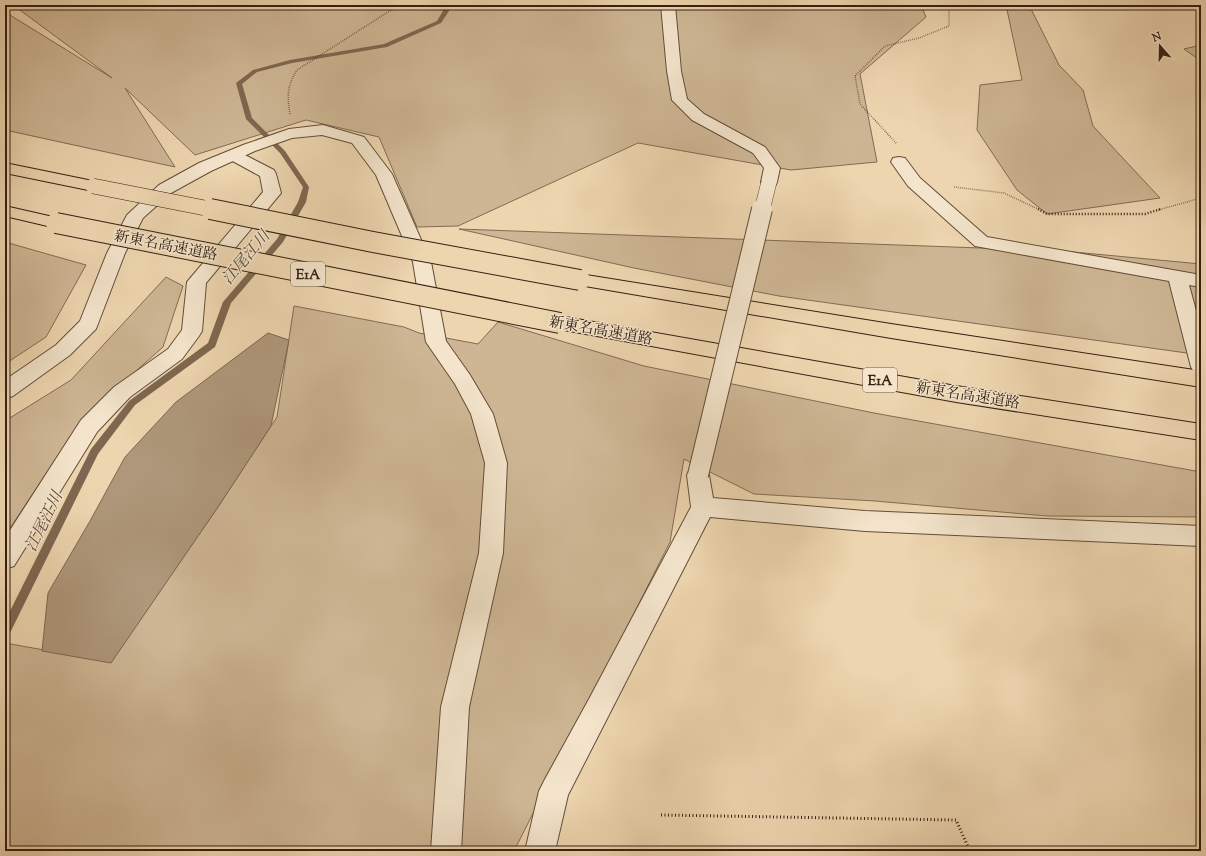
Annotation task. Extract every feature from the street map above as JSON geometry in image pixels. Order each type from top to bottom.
[{"type":"highway","points":[[5,168],[373,242],[580,280],[891,331],[1201,379]]},
{"type":"highway","name":"新東名高速道路","points":[[5,211],[56,223],[560,323],[956,394],[1201,432]]},
{"type":"street","points":[[540,851],[554,791],[599,708],[703,507],[698,475],[772,168],[759,150],[698,117],[680,100],[674,71],[668,5]]},
{"type":"street","points":[[5,391],[63,350],[89,324],[116,253],[136,215],[165,189],[205,166],[289,134],[323,130],[358,140],[384,174],[422,262],[436,342],[463,380],[482,414],[496,463],[491,554],[455,706],[446,851]]},
{"type":"street","points":[[5,559],[89,426],[122,392],[175,354],[192,330],[197,282],[272,193],[268,174],[233,155]]},
{"type":"street","points":[[899,162],[914,182],[981,242],[1179,284],[1201,281]]},
{"type":"street","points":[[1179,284],[1201,367]]},
{"type":"street","points":[[703,507],[865,521],[1201,536]]},
{"type":"path","points":[[289,134],[291,116],[287,94],[290,81],[298,70],[399,5]]},
{"type":"path","points":[[899,162],[899,146],[860,104],[855,76],[886,46],[919,38],[949,26],[949,5]]},
{"type":"path","points":[[1074,5],[1082,5]]},
{"type":"path","points":[[914,182],[1004,193],[1047,214],[1144,214],[1201,198]]},
{"type":"path","points":[[661,815],[956,820],[970,851]]},
{"type":"shaded area","points":[[13,5],[921,5],[926,17],[860,74],[877,162],[791,170],[638,143],[458,226],[417,227],[379,137],[306,120],[195,155],[125,88],[175,167],[5,130],[5,12],[112,78]]},
{"type":"shaded area","points":[[1006,5],[1029,5],[1059,65],[1083,90],[1093,126],[1160,198],[1047,214],[1017,190],[977,130],[980,85],[1022,80]]},
{"type":"shaded area","points":[[1201,45],[1201,61],[1184,49]]},
{"type":"shaded area","points":[[459,229],[1063,251],[1201,264],[1201,355],[779,296],[634,268]]},
{"type":"shaded area","points":[[5,242],[86,265],[46,337],[5,364]]},
{"type":"shaded area","points":[[166,277],[183,286],[163,347],[82,419],[5,536],[5,421],[71,380]]},
{"type":"shaded area","points":[[294,306],[404,327],[419,333],[478,344],[498,322],[644,366],[874,413],[1201,472],[1201,517],[1047,516],[875,501],[754,494],[684,459],[670,542],[514,851],[5,851],[5,643],[111,662],[218,507],[277,417]]},
{"type":"shaded area","points":[[268,333],[289,340],[271,426],[218,507],[111,663],[42,651],[48,593],[125,457],[176,402]]},
{"type":"waterway","name":"江尾江川","points":[[5,632],[94,452],[132,403],[212,345],[227,302],[280,240],[302,202],[306,187],[283,152],[249,119],[239,83],[255,71],[292,61],[385,46],[439,22],[446,11],[443,5]]}]
